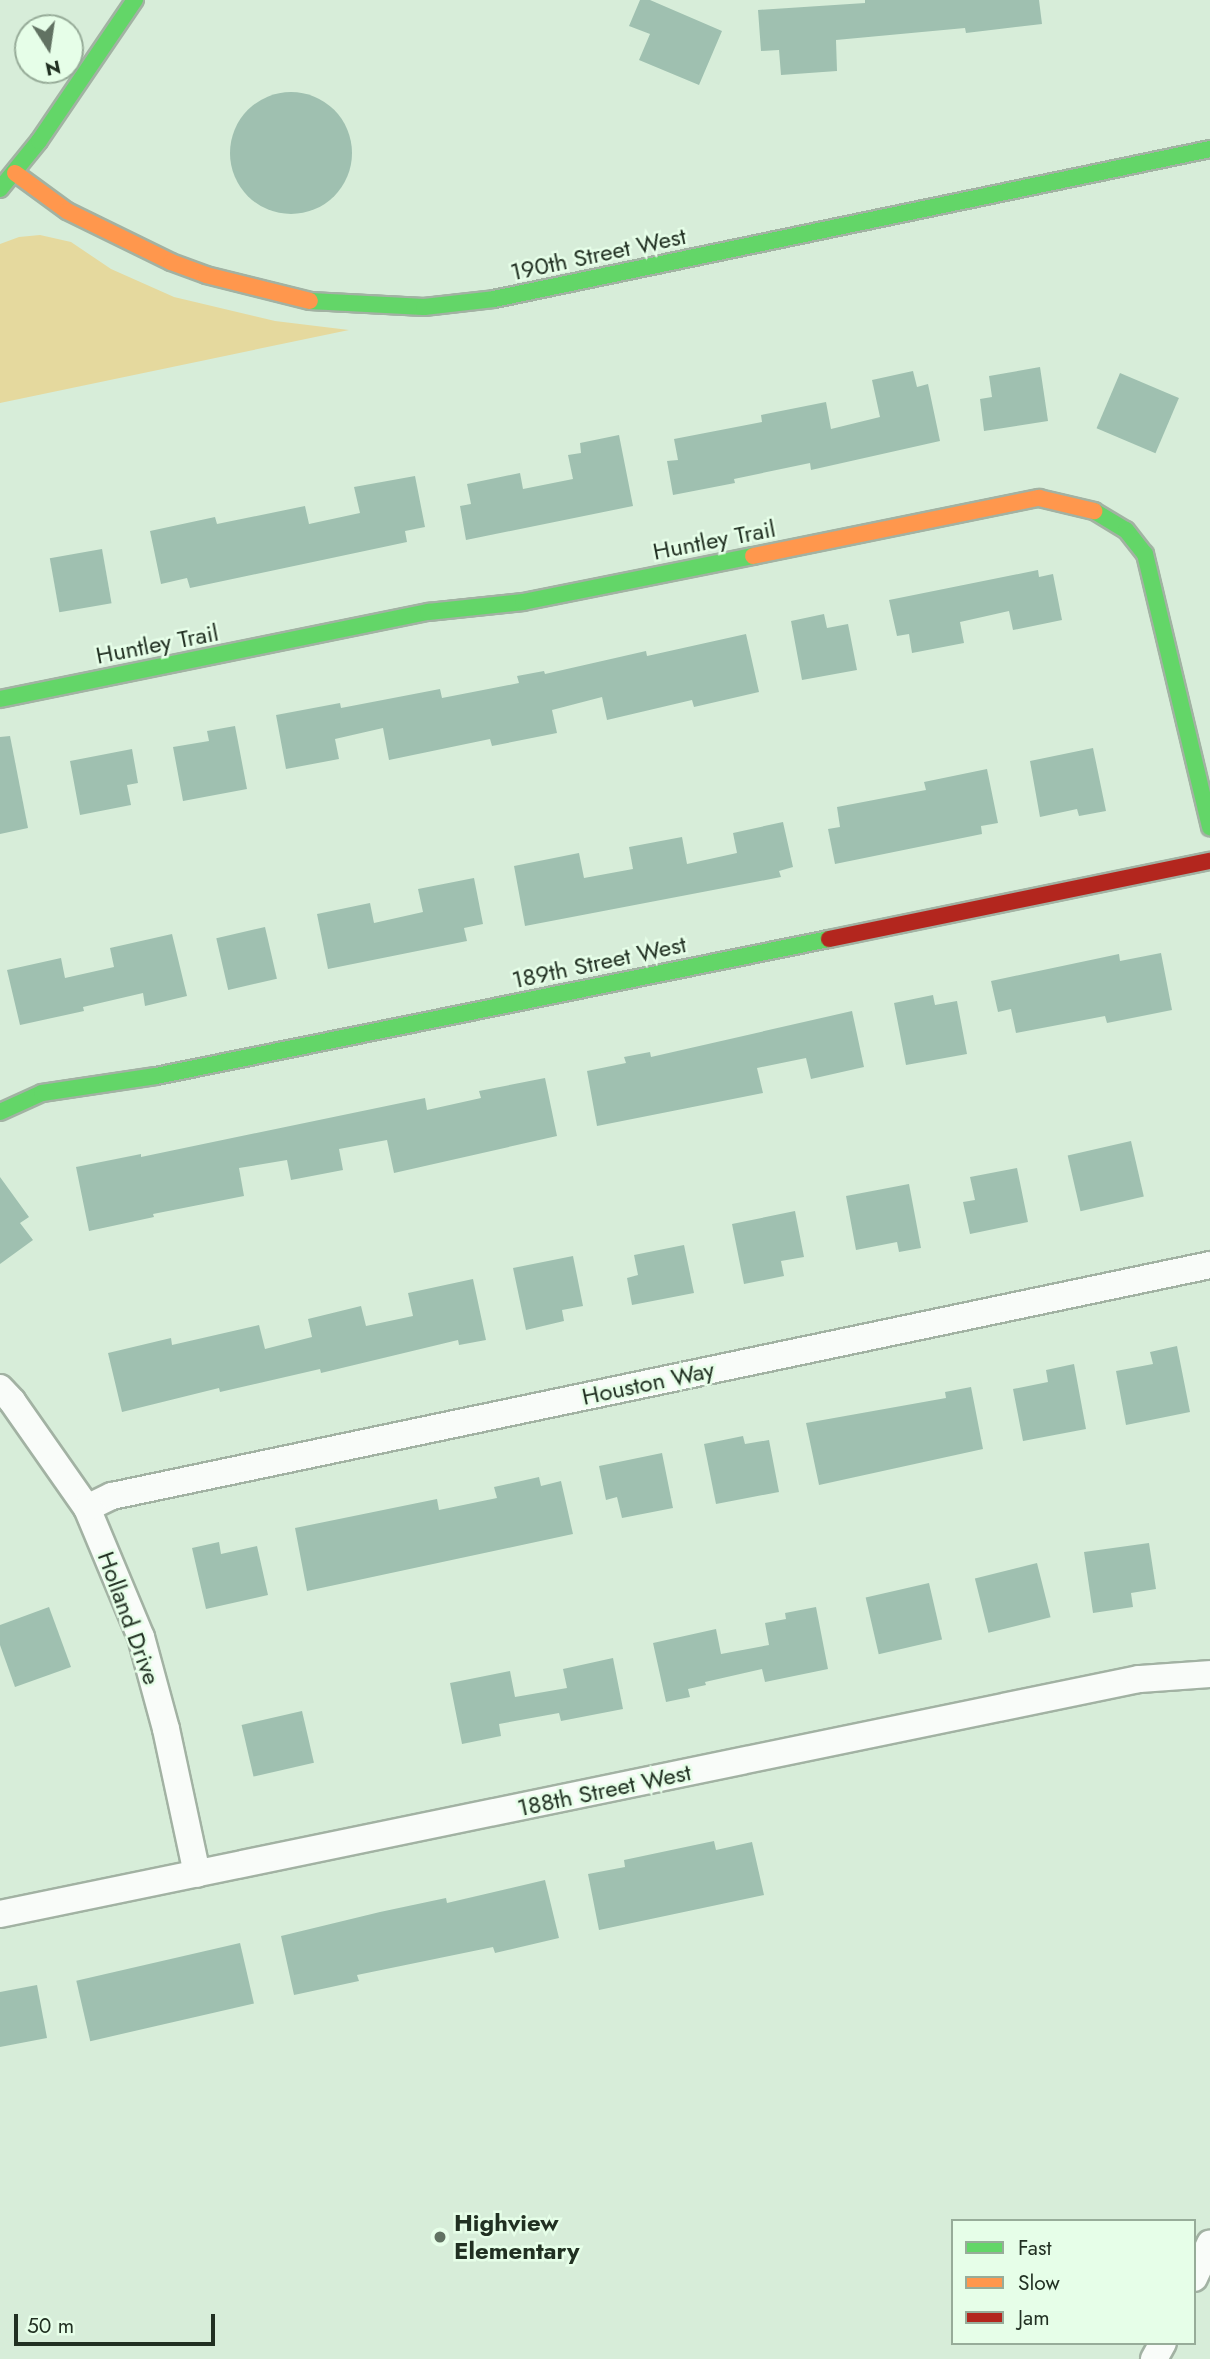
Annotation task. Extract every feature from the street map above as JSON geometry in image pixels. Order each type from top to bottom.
[{"type":"street","points":[[0,189],[15,173],[97,60],[135,0]]},
{"type":"street","name":"190th Street West","points":[[15,173],[67,211],[206,275],[279,296],[313,302],[355,306],[424,307],[494,299],[1210,149]]},
{"type":"street","name":"Huntley Trail","points":[[0,699],[428,612],[523,602],[1039,498],[1092,510],[1126,530],[1145,554],[1210,827]]},
{"type":"street","name":"189th Street West","points":[[0,1112],[42,1093],[156,1076],[1210,861]]},
{"type":"street","name":"Houston Way","points":[[87,1508],[112,1496],[1210,1265]]},
{"type":"street","name":"Holland Drive","points":[[0,1388],[87,1508],[141,1637],[166,1729],[197,1874]]},
{"type":"street","name":"188th Street West","points":[[0,1914],[1139,1679],[1210,1674]]},
{"type":"street","points":[[1196,2274],[1210,2244]]},
{"type":"shaded area","points":[[40,235],[71,242],[111,269],[174,297],[275,321],[349,330],[0,403],[0,244],[19,237]]},
{"type":"building","points":[[640,0],[650,0],[722,31],[699,85],[639,60],[650,34],[629,26]]},
{"type":"building","points":[[865,0],[1039,0],[1042,24],[966,33],[965,28],[836,40],[837,71],[781,75],[779,50],[761,51],[758,10],[865,3]]},
{"type":"building","points":[[291,92],[314,97],[334,110],[347,130],[352,153],[347,176],[334,196],[314,209],[291,214],[268,209],[248,196],[235,176],[230,153],[235,130],[248,110],[268,97]]},
{"type":"building","points":[[1040,367],[1048,421],[984,431],[980,399],[992,397],[989,376]]},
{"type":"building","points":[[913,371],[917,387],[928,384],[940,441],[811,470],[810,463],[734,479],[735,483],[673,495],[667,461],[678,460],[674,439],[762,422],[761,415],[826,402],[831,429],[880,417],[872,380]]},
{"type":"building","points":[[1120,373],[1179,398],[1155,453],[1097,428]]},
{"type":"building","points":[[619,435],[633,506],[466,540],[460,506],[471,504],[467,484],[520,473],[523,489],[573,479],[568,455],[581,453],[580,443]]},
{"type":"building","points":[[415,476],[425,527],[405,531],[407,542],[190,588],[187,578],[161,584],[150,531],[215,517],[217,524],[305,506],[309,524],[360,513],[354,487]]},
{"type":"building","points":[[102,549],[112,603],[59,612],[50,558]]},
{"type":"building","points":[[1038,570],[1039,577],[1053,574],[1062,620],[1013,630],[1009,611],[960,622],[964,643],[912,653],[909,634],[897,636],[889,600]]},
{"type":"building","points":[[824,614],[827,628],[848,624],[857,670],[802,680],[791,621]]},
{"type":"building","points":[[746,634],[759,692],[694,707],[692,700],[607,720],[602,697],[552,710],[557,733],[492,746],[490,739],[389,760],[383,728],[335,739],[339,759],[286,769],[276,715],[340,703],[341,708],[440,689],[442,698],[519,683],[517,676],[544,671],[545,674],[646,651],[647,656]]},
{"type":"building","points":[[235,726],[247,789],[183,801],[173,747],[209,741],[207,731]]},
{"type":"building","points":[[10,736],[28,828],[0,834],[0,737]]},
{"type":"building","points":[[1093,748],[1106,811],[1079,816],[1077,809],[1040,817],[1030,761]]},
{"type":"building","points":[[132,749],[138,783],[127,785],[131,805],[80,815],[70,761]]},
{"type":"building","points":[[987,769],[998,823],[981,826],[982,834],[835,864],[828,829],[840,827],[837,807],[926,790],[924,782]]},
{"type":"building","points":[[783,822],[793,867],[779,871],[781,877],[525,926],[514,866],[579,853],[584,878],[633,869],[629,847],[682,837],[687,864],[737,853],[733,833]]},
{"type":"building","points":[[474,878],[483,924],[464,928],[467,941],[328,969],[317,914],[370,903],[374,923],[423,912],[418,889]]},
{"type":"building","points":[[265,927],[277,979],[228,990],[216,938]]},
{"type":"building","points":[[172,934],[187,996],[145,1006],[143,993],[83,1007],[84,1011],[20,1025],[7,970],[61,958],[65,978],[114,967],[110,948]]},
{"type":"building","points":[[1161,953],[1172,1010],[1107,1023],[1105,1016],[1016,1033],[1011,1009],[998,1012],[991,981],[1119,954],[1120,961]]},
{"type":"building","points":[[933,995],[935,1005],[957,1001],[967,1054],[906,1065],[894,1003]]},
{"type":"building","points":[[852,1011],[864,1067],[811,1079],[806,1058],[757,1068],[763,1093],[597,1126],[587,1071],[626,1063],[624,1057],[650,1052],[651,1057]]},
{"type":"building","points":[[545,1078],[557,1136],[394,1173],[387,1140],[339,1149],[343,1170],[291,1180],[287,1160],[239,1168],[244,1196],[153,1214],[154,1217],[89,1231],[76,1167],[141,1154],[141,1157],[425,1098],[427,1110],[481,1098],[479,1091]]},
{"type":"building","points":[[1131,1141],[1144,1197],[1080,1211],[1068,1156]]},
{"type":"building","points":[[1017,1168],[1028,1222],[970,1234],[963,1202],[975,1200],[970,1177]]},
{"type":"building","points":[[0,1177],[29,1217],[20,1223],[33,1240],[0,1264]]},
{"type":"building","points":[[909,1184],[921,1248],[899,1252],[897,1242],[856,1250],[846,1196]]},
{"type":"building","points":[[795,1211],[804,1257],[781,1261],[784,1276],[744,1284],[732,1224]]},
{"type":"building","points":[[684,1245],[694,1293],[632,1305],[627,1278],[638,1275],[634,1255]]},
{"type":"building","points":[[573,1256],[583,1306],[562,1310],[564,1321],[526,1330],[513,1268]]},
{"type":"building","points":[[473,1279],[486,1340],[459,1345],[458,1340],[321,1373],[320,1369],[220,1392],[219,1388],[122,1412],[108,1353],[171,1338],[172,1345],[259,1325],[265,1349],[312,1337],[308,1319],[361,1306],[366,1326],[413,1316],[408,1293]]},
{"type":"building","points":[[1177,1346],[1190,1412],[1126,1425],[1116,1371],[1153,1364],[1150,1352]]},
{"type":"building","points":[[1074,1364],[1086,1429],[1023,1441],[1013,1389],[1048,1382],[1046,1370]]},
{"type":"building","points":[[971,1387],[983,1449],[819,1485],[806,1423],[946,1398],[945,1392]]},
{"type":"building","points":[[743,1436],[745,1444],[769,1440],[779,1492],[716,1504],[704,1444]]},
{"type":"building","points":[[662,1453],[673,1508],[622,1518],[617,1497],[606,1500],[599,1466]]},
{"type":"building","points":[[539,1477],[541,1486],[561,1481],[573,1534],[307,1591],[295,1528],[437,1499],[439,1510],[497,1498],[494,1487]]},
{"type":"building","points":[[219,1542],[221,1554],[257,1546],[268,1595],[206,1609],[192,1548]]},
{"type":"building","points":[[1149,1543],[1156,1589],[1131,1593],[1133,1607],[1093,1613],[1084,1552]]},
{"type":"building","points":[[1037,1563],[1051,1617],[988,1633],[975,1578]]},
{"type":"building","points":[[929,1583],[942,1640],[879,1654],[866,1598]]},
{"type":"building","points":[[49,1607],[71,1667],[15,1687],[0,1645],[0,1625]]},
{"type":"building","points":[[816,1607],[828,1669],[765,1682],[762,1669],[705,1682],[706,1685],[688,1689],[690,1697],[666,1702],[653,1643],[716,1629],[721,1654],[769,1645],[765,1623],[786,1619],[785,1613]]},
{"type":"building","points":[[613,1658],[623,1709],[561,1721],[559,1713],[499,1724],[501,1736],[462,1744],[450,1683],[510,1671],[515,1697],[567,1688],[563,1669]]},
{"type":"building","points":[[302,1711],[314,1763],[254,1777],[242,1725]]},
{"type":"building","points":[[714,1841],[716,1850],[752,1842],[764,1895],[599,1930],[588,1874],[625,1867],[624,1860]]},
{"type":"building","points":[[545,1880],[559,1938],[495,1953],[493,1947],[357,1975],[359,1981],[294,1995],[281,1936],[446,1898],[447,1903]]},
{"type":"building","points":[[240,1943],[254,2003],[90,2041],[76,1981]]},
{"type":"building","points":[[37,1985],[47,2038],[0,2047],[0,1992]]},
{"type":"traffic: fast","points":[[0,189],[39,141],[135,0]]},
{"type":"traffic: fast","points":[[310,301],[424,307],[494,299],[1210,149]]},
{"type":"traffic: fast","points":[[1094,511],[1126,530],[1145,554],[1210,827]]},
{"type":"traffic: fast","points":[[0,699],[428,612],[523,602],[753,556]]},
{"type":"traffic: fast","points":[[0,1112],[42,1093],[156,1076],[829,939]]},
{"type":"traffic: slow","points":[[15,173],[67,211],[171,262],[206,275],[310,301]]},
{"type":"traffic: slow","points":[[753,556],[1039,498],[1094,511]]},
{"type":"traffic: jam","points":[[829,939],[1210,861]]},
{"type":"place","name":"Highview Elementary","points":[[440,2237]]}]
